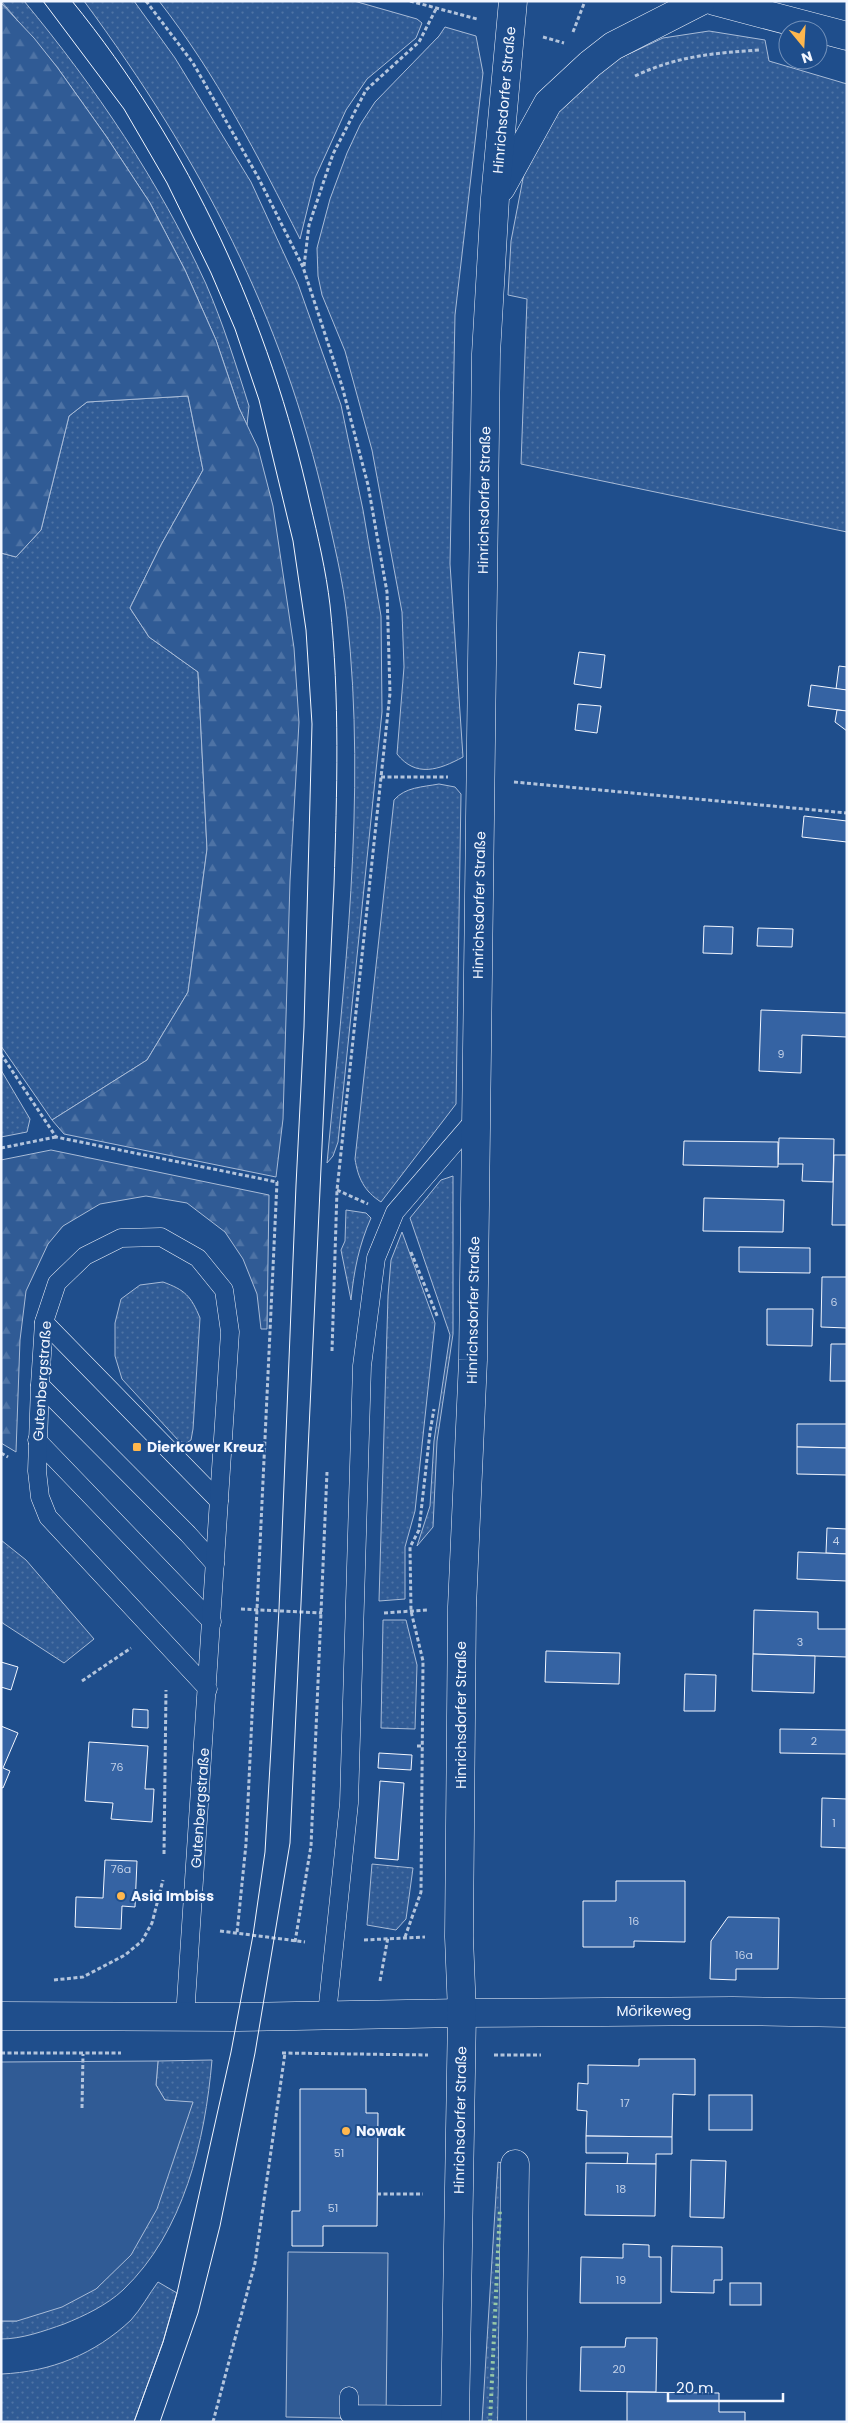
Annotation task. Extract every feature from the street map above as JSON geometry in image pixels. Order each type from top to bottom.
[{"type":"street","name":"Hinrichsdorfer Straße","points":[[455,2418],[462,2055],[459,1937],[462,1607],[473,1360],[486,354],[495,198],[513,1]]},
{"type":"street","name":"Hinrichsdorfer Straße","points":[[495,198],[548,104],[590,64],[613,46],[701,1]]},
{"type":"street","points":[[714,1],[847,36]]},
{"type":"street","name":"Mörikeweg","points":[[462,2013],[847,2012]]},
{"type":"street","points":[[1,2016],[185,2017],[462,2013]]},
{"type":"street","points":[[512,2422],[515,2164]]},
{"type":"lane","points":[[327,2014],[349,1802],[362,1366],[376,1258],[395,1212],[476,1118]]},
{"type":"lane","name":"Gutenbergstraße","points":[[185,2017],[208,1689],[230,1332],[224,1290],[198,1258],[161,1237],[121,1238],[84,1256],[57,1283],[44,1322],[38,1440],[40,1497],[48,1517],[208,1689]]},
{"type":"lane","points":[[44,1322],[219,1501]]},
{"type":"lane","points":[[40,1385],[188,1534],[215,1564]]},
{"type":"lane","points":[[38,1440],[212,1622]]},
{"type":"lane","points":[[350,2396],[350,2414],[455,2418]]},
{"type":"path","points":[[146,1],[193,63],[258,177],[303,267],[342,386],[368,485],[387,592],[390,693],[337,1190],[332,1355]]},
{"type":"path","points":[[303,267],[309,225],[333,154],[366,90],[419,42],[436,8],[410,1]]},
{"type":"path","points":[[572,36],[585,1]]},
{"type":"path","points":[[632,77],[655,67],[702,54],[768,49]]},
{"type":"path","points":[[381,777],[449,777]]},
{"type":"path","points":[[511,782],[847,813]]},
{"type":"path","points":[[1,1054],[56,1137]]},
{"type":"path","points":[[1,1148],[56,1137],[277,1182],[246,1844],[237,1933]]},
{"type":"path","points":[[405,1937],[421,1892],[423,1662],[411,1611],[410,1547],[419,1530],[430,1432],[436,1400]]},
{"type":"path","points":[[1,1452],[9,1458],[8,1467]]},
{"type":"path","points":[[294,1942],[311,1846],[328,1464]]},
{"type":"path","points":[[125,1641],[136,1653]]},
{"type":"path","points":[[82,1681],[131,1648]]},
{"type":"path","points":[[162,1684],[167,1692],[164,1856]]},
{"type":"path","points":[[417,1746],[422,1746]]},
{"type":"path","points":[[83,1976],[125,1955],[142,1941],[152,1923],[164,1875]]},
{"type":"path","points":[[152,1923],[294,1942],[333,1943],[388,1937]]},
{"type":"path","points":[[213,2422],[255,2263],[285,2053],[541,2055]]},
{"type":"path","points":[[82,2108],[83,2054]]},
{"type":"path","points":[[378,2194],[423,2194]]},
{"type":"green space","points":[[1,1],[24,1],[76,67],[147,172],[188,246],[212,299],[249,406],[247,425],[239,408],[216,340],[185,270],[150,203],[57,67]]},
{"type":"green space","points":[[84,1],[134,1],[175,58],[251,182],[298,284],[341,405],[363,510],[381,616],[382,712],[338,1142],[333,1156],[327,1163],[346,959],[354,822],[353,685],[347,617],[338,562],[308,437],[286,369],[261,304],[232,241],[200,180],[165,120],[126,60]]},
{"type":"green space","points":[[159,1],[354,1],[417,19],[422,23],[416,38],[367,79],[346,110],[315,178],[300,239],[252,146],[218,86]]},
{"type":"green space","points":[[1,3],[34,38],[57,67],[150,203],[185,270],[216,340],[239,408],[258,448],[273,506],[294,648],[299,722],[290,881],[283,1119],[276,1177],[64,1134],[52,1120],[147,1060],[188,992],[207,849],[198,672],[149,637],[130,608],[161,545],[203,470],[188,396],[87,402],[69,416],[41,530],[16,557],[1,553]]},
{"type":"green space","points":[[445,27],[476,36],[483,73],[455,315],[450,564],[463,757],[437,768],[420,769],[404,762],[397,754],[404,667],[402,612],[372,450],[345,351],[322,295],[318,276],[317,248],[330,199],[347,153],[360,125],[375,102],[439,36]]},
{"type":"green space","points":[[709,31],[765,40],[769,61],[778,64],[778,70],[800,70],[847,84],[847,532],[521,464],[527,299],[508,295],[511,241],[525,168],[545,123],[576,88],[620,58],[663,38]]},
{"type":"green space","points":[[188,396],[203,470],[161,545],[130,608],[149,637],[198,672],[207,849],[188,992],[147,1060],[52,1120],[1,1046],[1,553],[16,557],[41,530],[69,416],[87,402]]},
{"type":"green space","points":[[439,784],[455,787],[461,794],[456,1104],[381,1202],[366,1189],[358,1172],[355,1159],[394,800],[403,792]]},
{"type":"green space","points":[[1,1070],[30,1119],[27,1132],[1,1137]]},
{"type":"green space","points":[[51,1150],[269,1195],[267,1329],[261,1329],[257,1294],[243,1259],[225,1232],[187,1203],[146,1196],[100,1204],[63,1226],[48,1244],[26,1291],[20,1340],[16,1452],[1,1443],[1,1160]]},
{"type":"green space","points":[[453,1176],[453,1334],[437,1441],[433,1527],[417,1546],[430,1506],[434,1441],[450,1335],[410,1218],[441,1180]]},
{"type":"green space","points":[[346,1210],[366,1213],[371,1218],[358,1258],[351,1300],[341,1250],[345,1241]]},
{"type":"green space","points":[[402,1232],[435,1323],[415,1511],[405,1547],[405,1599],[379,1601],[388,1296],[391,1260]]},
{"type":"green space","points":[[163,1282],[182,1291],[194,1304],[200,1318],[193,1429],[191,1440],[185,1444],[178,1440],[122,1379],[115,1356],[115,1323],[121,1299],[140,1285]]},
{"type":"green space","points":[[1,1540],[26,1560],[94,1639],[64,1663],[1,1622]]},
{"type":"green space","points":[[383,1620],[406,1620],[417,1665],[415,1729],[381,1728]]},
{"type":"green space","points":[[372,1864],[413,1868],[406,1919],[396,1930],[367,1925]]},
{"type":"green space","points":[[212,2060],[204,2122],[188,2184],[162,2241],[144,2267],[117,2295],[87,2314],[41,2332],[17,2338],[1,2339],[1,2321],[17,2321],[193,2103],[165,2100],[156,2085],[158,2061]]},
{"type":"green space","points":[[498,2162],[508,2165],[503,2422],[482,2422]]},
{"type":"green space","points":[[158,2282],[177,2293],[163,2342],[134,2422],[1,2422],[1,2374],[37,2370],[87,2352],[131,2320]]},
{"type":"shaded area","points":[[158,2061],[156,2085],[165,2100],[193,2102],[157,2209],[131,2255],[96,2289],[62,2307],[17,2321],[1,2321],[1,2062]]},
{"type":"shaded area","points":[[288,2252],[388,2253],[386,2419],[286,2417]]},
{"type":"building","points":[[579,652],[605,655],[601,688],[574,684]]},
{"type":"building","points":[[839,666],[847,667],[847,690],[836,689]]},
{"type":"building","points":[[811,685],[847,690],[847,711],[808,706]]},
{"type":"building","points":[[578,704],[601,706],[597,733],[575,730]]},
{"type":"building","points":[[837,710],[847,711],[847,731],[835,722]]},
{"type":"building","points":[[804,816],[847,821],[847,842],[802,837]]},
{"type":"building","points":[[704,926],[733,927],[732,954],[703,953]]},
{"type":"building","points":[[758,928],[793,929],[792,947],[757,946]]},
{"type":"building","points":[[761,1010],[847,1013],[847,1037],[802,1035],[801,1073],[759,1071]]},
{"type":"building","points":[[779,1138],[834,1139],[833,1182],[802,1181],[803,1164],[778,1164]]},
{"type":"building","points":[[684,1141],[778,1142],[778,1167],[683,1165]]},
{"type":"building","points":[[834,1155],[847,1155],[847,1225],[832,1225]]},
{"type":"building","points":[[704,1198],[784,1200],[783,1232],[703,1231]]},
{"type":"building","points":[[739,1247],[810,1248],[810,1273],[739,1272]]},
{"type":"building","points":[[822,1277],[847,1277],[847,1328],[821,1327]]},
{"type":"building","points":[[767,1309],[813,1309],[812,1346],[767,1345]]},
{"type":"building","points":[[831,1344],[847,1344],[847,1381],[830,1381]]},
{"type":"building","points":[[797,1424],[847,1424],[847,1448],[797,1447]]},
{"type":"building","points":[[797,1447],[847,1448],[847,1475],[797,1474]]},
{"type":"building","points":[[827,1528],[847,1529],[847,1554],[826,1553]]},
{"type":"building","points":[[798,1552],[847,1554],[847,1581],[797,1579]]},
{"type":"building","points":[[754,1610],[818,1612],[818,1629],[847,1629],[847,1657],[753,1654]]},
{"type":"building","points":[[546,1651],[620,1653],[619,1684],[545,1682]]},
{"type":"building","points":[[753,1654],[815,1656],[814,1693],[752,1691]]},
{"type":"building","points":[[1,1662],[18,1667],[11,1690],[1,1687]]},
{"type":"building","points":[[685,1674],[716,1675],[715,1711],[684,1711]]},
{"type":"building","points":[[133,1709],[148,1710],[148,1728],[132,1727]]},
{"type":"building","points":[[1,1726],[18,1733],[3,1768],[10,1771],[3,1788],[1,1787]]},
{"type":"building","points":[[780,1729],[847,1730],[847,1754],[780,1753]]},
{"type":"building","points":[[89,1742],[148,1746],[145,1789],[154,1789],[152,1822],[111,1819],[113,1803],[85,1801]]},
{"type":"building","points":[[379,1753],[412,1755],[411,1770],[378,1768]]},
{"type":"building","points":[[380,1781],[404,1783],[398,1860],[375,1858]]},
{"type":"building","points":[[822,1798],[847,1799],[847,1848],[821,1847]]},
{"type":"building","points":[[105,1860],[137,1861],[135,1907],[122,1906],[121,1929],[75,1927],[76,1897],[103,1898]]},
{"type":"building","points":[[616,1881],[685,1881],[685,1942],[634,1941],[634,1947],[583,1947],[583,1901],[616,1901]]},
{"type":"building","points":[[728,1917],[779,1918],[778,1969],[736,1969],[736,1980],[710,1979],[711,1941]]},
{"type":"building","points":[[639,2059],[695,2059],[695,2095],[673,2094],[672,2137],[586,2136],[587,2111],[577,2110],[578,2083],[588,2084],[588,2065],[639,2066]]},
{"type":"building","points":[[300,2089],[366,2089],[366,2113],[378,2113],[377,2226],[323,2226],[323,2246],[292,2246],[292,2211],[300,2211]]},
{"type":"building","points":[[709,2095],[752,2095],[752,2130],[709,2130]]},
{"type":"building","points":[[586,2136],[672,2137],[672,2154],[656,2154],[656,2164],[627,2164],[628,2153],[586,2153]]},
{"type":"building","points":[[691,2160],[726,2161],[724,2218],[690,2217]]},
{"type":"building","points":[[586,2163],[656,2164],[655,2216],[585,2215]]},
{"type":"building","points":[[623,2244],[649,2245],[649,2257],[661,2257],[661,2303],[580,2303],[581,2257],[623,2258]]},
{"type":"building","points":[[672,2246],[722,2247],[722,2280],[714,2280],[714,2293],[671,2292]]},
{"type":"building","points":[[730,2283],[761,2283],[761,2305],[730,2305]]},
{"type":"building","points":[[626,2338],[657,2338],[656,2392],[580,2391],[581,2347],[625,2347]]},
{"type":"building","points":[[627,2392],[719,2393],[719,2412],[745,2412],[745,2422],[627,2422]]},
{"type":"tram line","points":[[43,1],[124,109],[167,183],[211,273],[235,329],[259,400],[293,541],[306,630],[312,724],[304,1027],[279,1609],[265,1852],[253,1935],[231,2052],[177,2293],[163,2342],[134,2422]]},
{"type":"tram line","points":[[72,1],[114,57],[153,115],[189,176],[220,238],[248,302],[273,368],[293,435],[322,554],[330,605],[335,675],[337,780],[334,885],[290,1843],[255,2053],[220,2226],[198,2313],[160,2422]]},
{"type":"hedge","points":[[490,2422],[500,2208]]},
{"type":"place","name":"Dierkower Kreuz","points":[[137,1447]]},
{"type":"place","name":"Asia Imbiss","points":[[121,1896]]},
{"type":"place","name":"Nowak","points":[[346,2131]]}]
